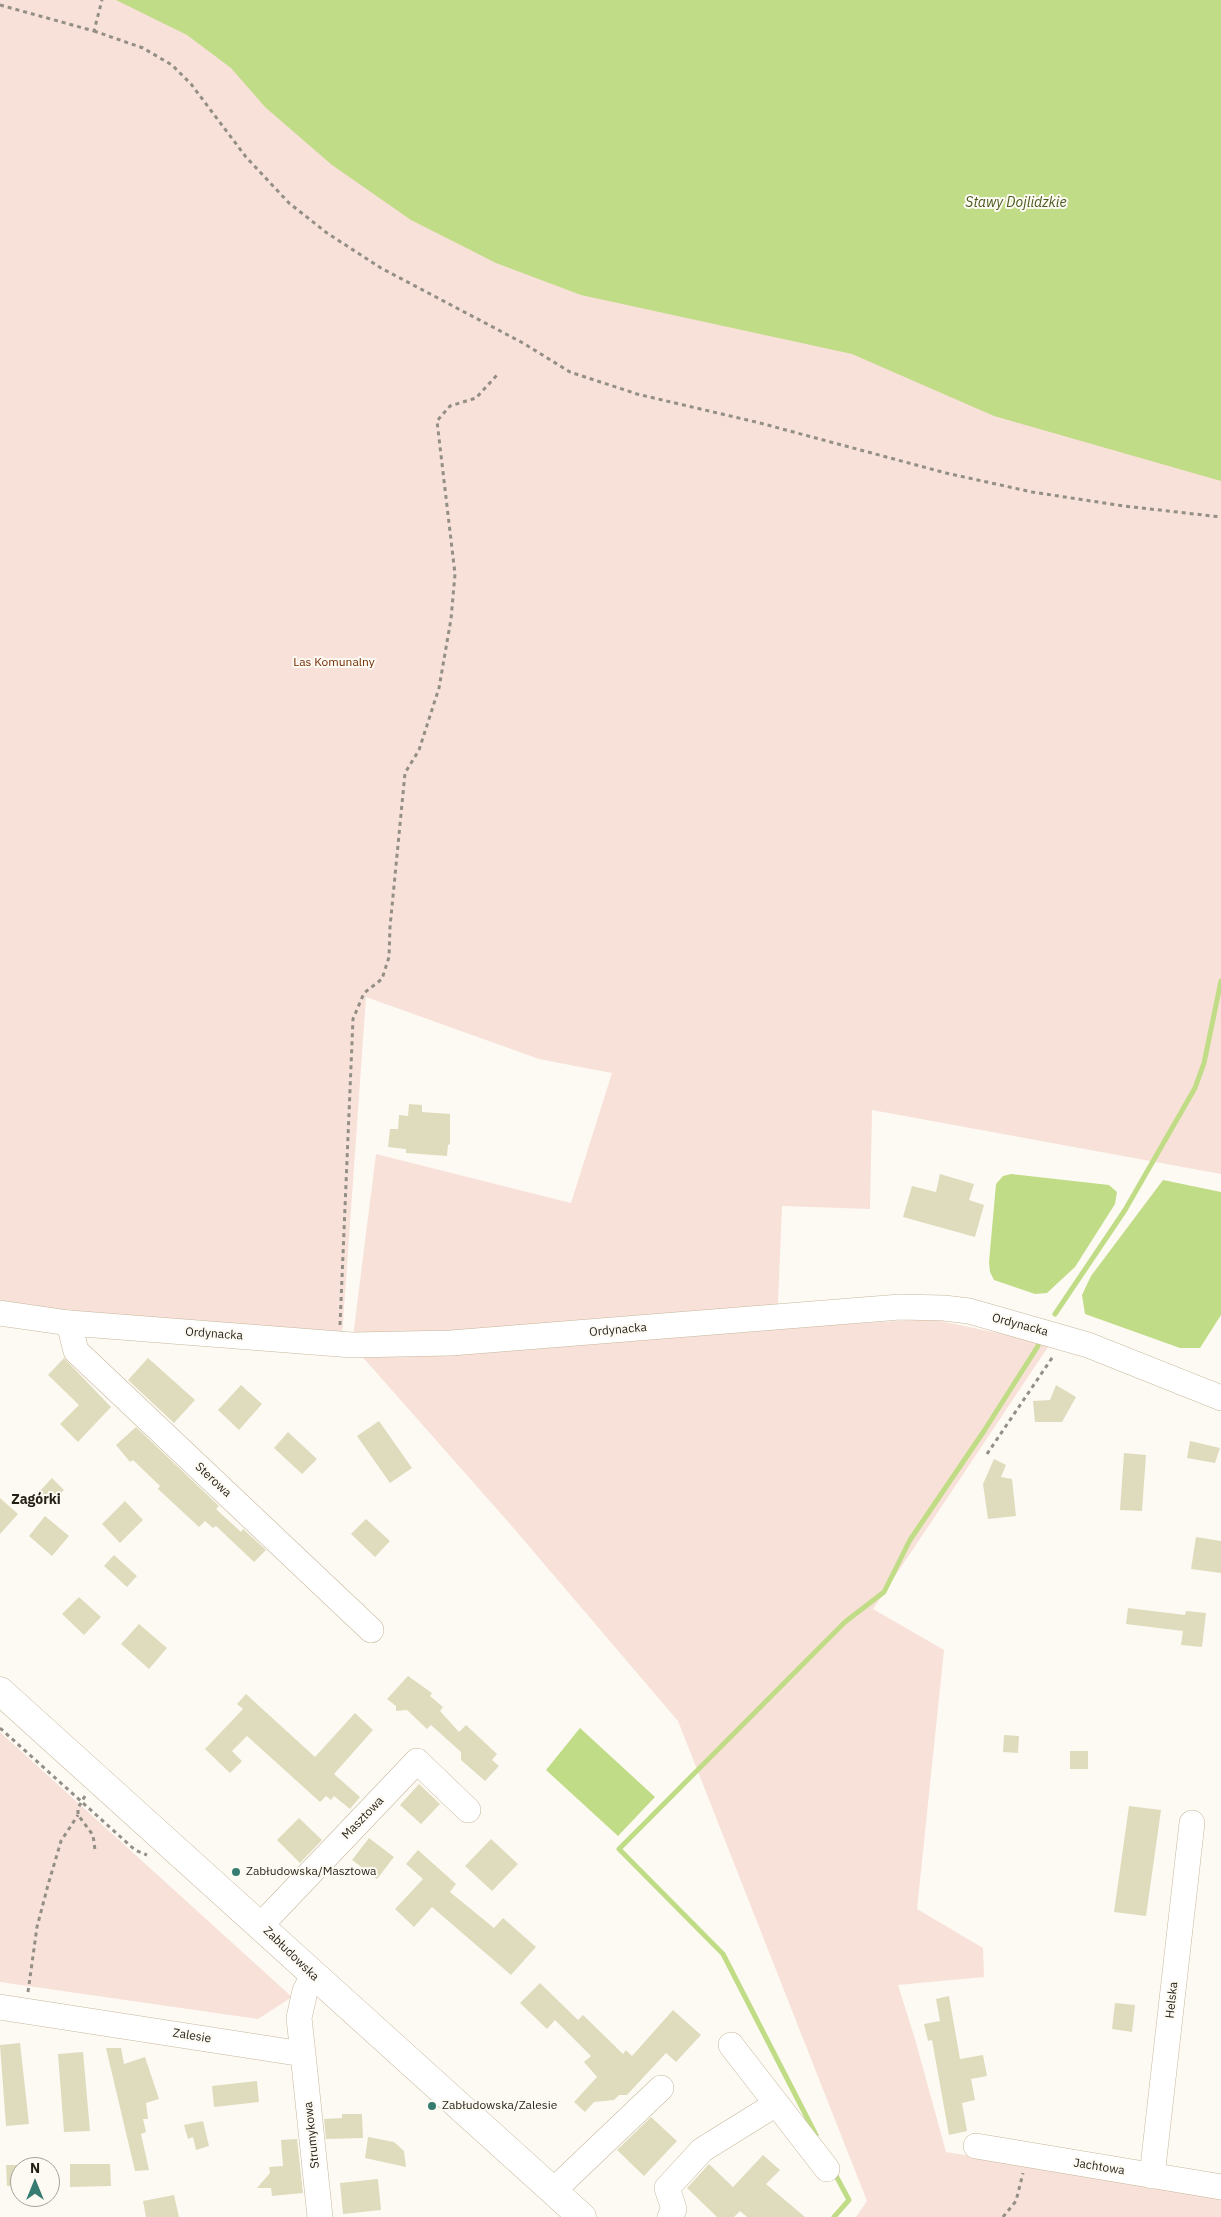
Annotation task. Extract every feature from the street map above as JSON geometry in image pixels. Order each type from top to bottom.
[{"type":"highway","name":"Zabłudowska","points":[[0,1691],[582,2217]]},
{"type":"street","name":"Ordynacka","points":[[0,1313],[69,1323],[340,1344],[451,1343],[923,1307],[969,1311],[1065,1338],[1111,1353],[1221,1398]]},
{"type":"street","name":"Sterowa","points":[[69,1323],[76,1351],[371,1630]]},
{"type":"street","name":"Masztowa","points":[[261,1925],[417,1761],[468,1810]]},
{"type":"street","name":"Helska","points":[[1152,2176],[1192,1823]]},
{"type":"street","points":[[303,2054],[299,2018],[305,1992],[313,1975]]},
{"type":"street","name":"Zalesie","points":[[10,2008],[303,2054]]},
{"type":"street","points":[[731,2045],[827,2169]]},
{"type":"street","name":"Strumykowa","points":[[303,2054],[320,2217]]},
{"type":"street","points":[[553,2191],[661,2088]]},
{"type":"street","points":[[670,2217],[674,2209],[667,2188],[696,2156],[702,2150],[776,2104]]},
{"type":"street","name":"Jachtowa","points":[[976,2146],[1221,2188]]},
{"type":"path","points":[[94,31],[102,0]]},
{"type":"path","points":[[0,5],[94,31],[143,48],[172,66],[191,84],[246,157],[289,203],[327,233],[381,268],[523,343],[570,372],[636,394],[760,423],[946,473],[1032,492],[1221,518]]},
{"type":"path","points":[[340,1344],[353,1019],[364,993],[382,979],[389,957],[390,928],[405,773],[419,750],[439,688],[451,619],[455,574],[437,421],[450,406],[476,398],[498,375]]},
{"type":"path","points":[[987,1454],[1065,1338]]},
{"type":"path","points":[[10,2008],[28,1992],[37,1927],[61,1841],[78,1815],[81,1801],[98,1779]]},
{"type":"path","points":[[78,1815],[93,1835],[96,1850]]},
{"type":"path","points":[[1003,2217],[1016,2201],[1026,2155]]},
{"type":"green space","name":"Las Komunalny","points":[[0,0],[1221,0],[1221,1174],[872,1110],[870,1209],[782,1206],[777,1328],[931,1319],[1050,1344],[873,1609],[944,1650],[917,1909],[983,1948],[984,1977],[898,1985],[946,2152],[1221,2197],[1221,2217],[856,2217],[867,2201],[678,1721],[510,1524],[352,1345],[376,1154],[571,1203],[612,1073],[539,1059],[366,997],[342,1337],[75,1313],[0,1301]]},
{"type":"green space","points":[[0,1732],[292,1997],[258,2019],[0,1982]]},
{"type":"water","name":"Stawy Dojlidzkie","points":[[116,0],[1221,0],[1221,481],[994,416],[852,354],[581,295],[496,263],[411,220],[332,165],[265,107],[231,68],[187,35]]},
{"type":"water","points":[[1011,1174],[1109,1185],[1117,1192],[1115,1204],[1075,1267],[1047,1293],[1035,1294],[994,1280],[990,1272],[989,1262],[996,1184],[1003,1176]]},
{"type":"water","points":[[1163,1180],[1221,1192],[1221,1315],[1200,1348],[1180,1348],[1085,1314],[1082,1295],[1091,1276]]},
{"type":"water","points":[[580,1728],[655,1797],[618,1836],[546,1770]]},
{"type":"building","points":[[409,1104],[422,1105],[422,1112],[450,1114],[450,1144],[448,1145],[447,1156],[406,1153],[406,1149],[388,1147],[390,1129],[398,1129],[399,1115],[408,1116]]},
{"type":"building","points":[[940,1174],[974,1184],[969,1200],[984,1205],[975,1237],[903,1217],[912,1186],[936,1192]]},
{"type":"building","points":[[64,1358],[111,1407],[78,1442],[60,1424],[79,1405],[48,1375]]},
{"type":"building","points":[[148,1358],[195,1400],[174,1423],[128,1380]]},
{"type":"building","points":[[241,1385],[262,1404],[239,1430],[218,1410]]},
{"type":"building","points":[[1056,1385],[1076,1397],[1062,1422],[1035,1422],[1033,1401],[1050,1400]]},
{"type":"building","points":[[379,1421],[412,1468],[390,1483],[357,1436]]},
{"type":"building","points":[[136,1427],[219,1506],[216,1509],[241,1532],[243,1529],[266,1550],[254,1562],[216,1526],[213,1528],[205,1521],[199,1527],[158,1489],[160,1486],[133,1460],[130,1462],[116,1445]]},
{"type":"building","points":[[288,1432],[317,1459],[302,1474],[274,1448]]},
{"type":"building","points":[[1190,1441],[1220,1448],[1215,1463],[1187,1458]]},
{"type":"building","points":[[1124,1453],[1146,1455],[1142,1511],[1120,1510]]},
{"type":"building","points":[[994,1459],[1006,1465],[1001,1477],[1012,1479],[1016,1516],[988,1519],[983,1484]]},
{"type":"building","points":[[52,1478],[64,1490],[50,1505],[38,1493]]},
{"type":"building","points":[[0,1498],[18,1514],[0,1534]]},
{"type":"building","points":[[125,1501],[143,1520],[120,1543],[102,1524]]},
{"type":"building","points":[[45,1516],[69,1536],[52,1556],[29,1536]]},
{"type":"building","points":[[366,1519],[390,1541],[375,1557],[351,1534]]},
{"type":"building","points":[[1196,1537],[1221,1541],[1221,1573],[1191,1569]]},
{"type":"building","points":[[114,1555],[137,1576],[127,1587],[104,1566]]},
{"type":"building","points":[[79,1597],[101,1617],[84,1635],[62,1614]]},
{"type":"building","points":[[1128,1608],[1185,1615],[1186,1611],[1206,1613],[1202,1647],[1181,1645],[1183,1631],[1126,1624]]},
{"type":"building","points":[[139,1624],[167,1648],[149,1669],[121,1644]]},
{"type":"building","points":[[408,1676],[432,1693],[430,1696],[443,1707],[440,1711],[459,1732],[466,1725],[497,1754],[492,1760],[499,1766],[485,1781],[461,1760],[461,1752],[431,1725],[427,1729],[407,1710],[396,1711],[396,1706],[387,1699]]},
{"type":"building","points":[[246,1694],[315,1757],[355,1713],[373,1730],[334,1774],[360,1797],[350,1809],[334,1796],[331,1800],[326,1796],[320,1802],[247,1736],[232,1751],[242,1761],[230,1773],[205,1749],[243,1709],[237,1704]]},
{"type":"building","points":[[1004,1735],[1019,1736],[1018,1753],[1003,1752]]},
{"type":"building","points":[[1070,1751],[1088,1751],[1088,1769],[1070,1769]]},
{"type":"building","points":[[419,1784],[440,1804],[421,1824],[400,1805]]},
{"type":"building","points":[[1129,1806],[1161,1810],[1146,1916],[1114,1912]]},
{"type":"building","points":[[299,1818],[322,1840],[300,1863],[277,1840]]},
{"type":"building","points":[[369,1838],[394,1857],[377,1879],[352,1860]]},
{"type":"building","points":[[491,1839],[518,1864],[492,1891],[465,1866]]},
{"type":"building","points":[[418,1850],[456,1884],[450,1892],[494,1928],[503,1918],[536,1947],[511,1975],[432,1907],[414,1927],[395,1909],[423,1879],[406,1864]]},
{"type":"building","points":[[540,1983],[578,2020],[583,2015],[623,2054],[626,2050],[632,2056],[673,2010],[701,2035],[676,2062],[666,2053],[627,2095],[619,2095],[614,2100],[594,2102],[585,2112],[574,2102],[597,2077],[584,2062],[591,2056],[555,2020],[547,2029],[520,2003]]},
{"type":"building","points":[[949,1996],[960,2059],[983,2055],[987,2076],[971,2079],[975,2100],[962,2103],[967,2131],[949,2135],[932,2040],[928,2041],[924,2024],[940,2021],[936,1999]]},
{"type":"building","points":[[1115,2003],[1135,2005],[1132,2032],[1112,2029]]},
{"type":"building","points":[[20,2043],[29,2124],[6,2126],[0,2045]]},
{"type":"building","points":[[106,2048],[121,2048],[124,2064],[145,2057],[159,2099],[146,2103],[148,2119],[143,2119],[146,2132],[141,2134],[149,2170],[135,2171]]},
{"type":"building","points":[[83,2052],[90,2131],[64,2132],[58,2054]]},
{"type":"building","points":[[257,2081],[259,2102],[214,2107],[212,2086]]},
{"type":"building","points":[[342,2114],[362,2114],[363,2138],[326,2139],[324,2119],[342,2118]]},
{"type":"building","points":[[651,2117],[677,2141],[644,2176],[617,2150]]},
{"type":"building","points":[[203,2121],[209,2146],[196,2150],[193,2137],[188,2139],[184,2125]]},
{"type":"building","points":[[368,2137],[394,2142],[404,2151],[406,2167],[365,2158]]},
{"type":"building","points":[[297,2139],[303,2193],[272,2196],[271,2188],[257,2188],[270,2173],[269,2167],[283,2166],[281,2140]]},
{"type":"building","points":[[763,2155],[780,2170],[766,2184],[805,2217],[747,2217],[740,2211],[734,2217],[717,2217],[687,2188],[709,2164],[733,2187]]},
{"type":"building","points":[[70,2164],[110,2164],[111,2186],[70,2187]]},
{"type":"building","points":[[6,2165],[10,2165],[10,2186],[7,2186]]},
{"type":"building","points":[[378,2179],[381,2210],[343,2214],[340,2183]]},
{"type":"building","points":[[174,2195],[179,2217],[146,2217],[143,2201]]},
{"type":"waterway","points":[[1055,1314],[1125,1210],[1195,1088],[1204,1063],[1221,981]]},
{"type":"waterway","points":[[816,2135],[723,1954],[619,1849],[845,1622],[884,1592],[910,1540],[984,1431],[1038,1346]]},
{"type":"waterway","points":[[834,2172],[849,2200],[834,2217]]},
{"type":"place","name":"Zabłudowska/Masztowa","points":[[236,1872]]},
{"type":"place","name":"Zabłudowska/Zalesie","points":[[432,2106]]},
{"type":"district","name":"Zagórki","points":[[36,1500]]}]
